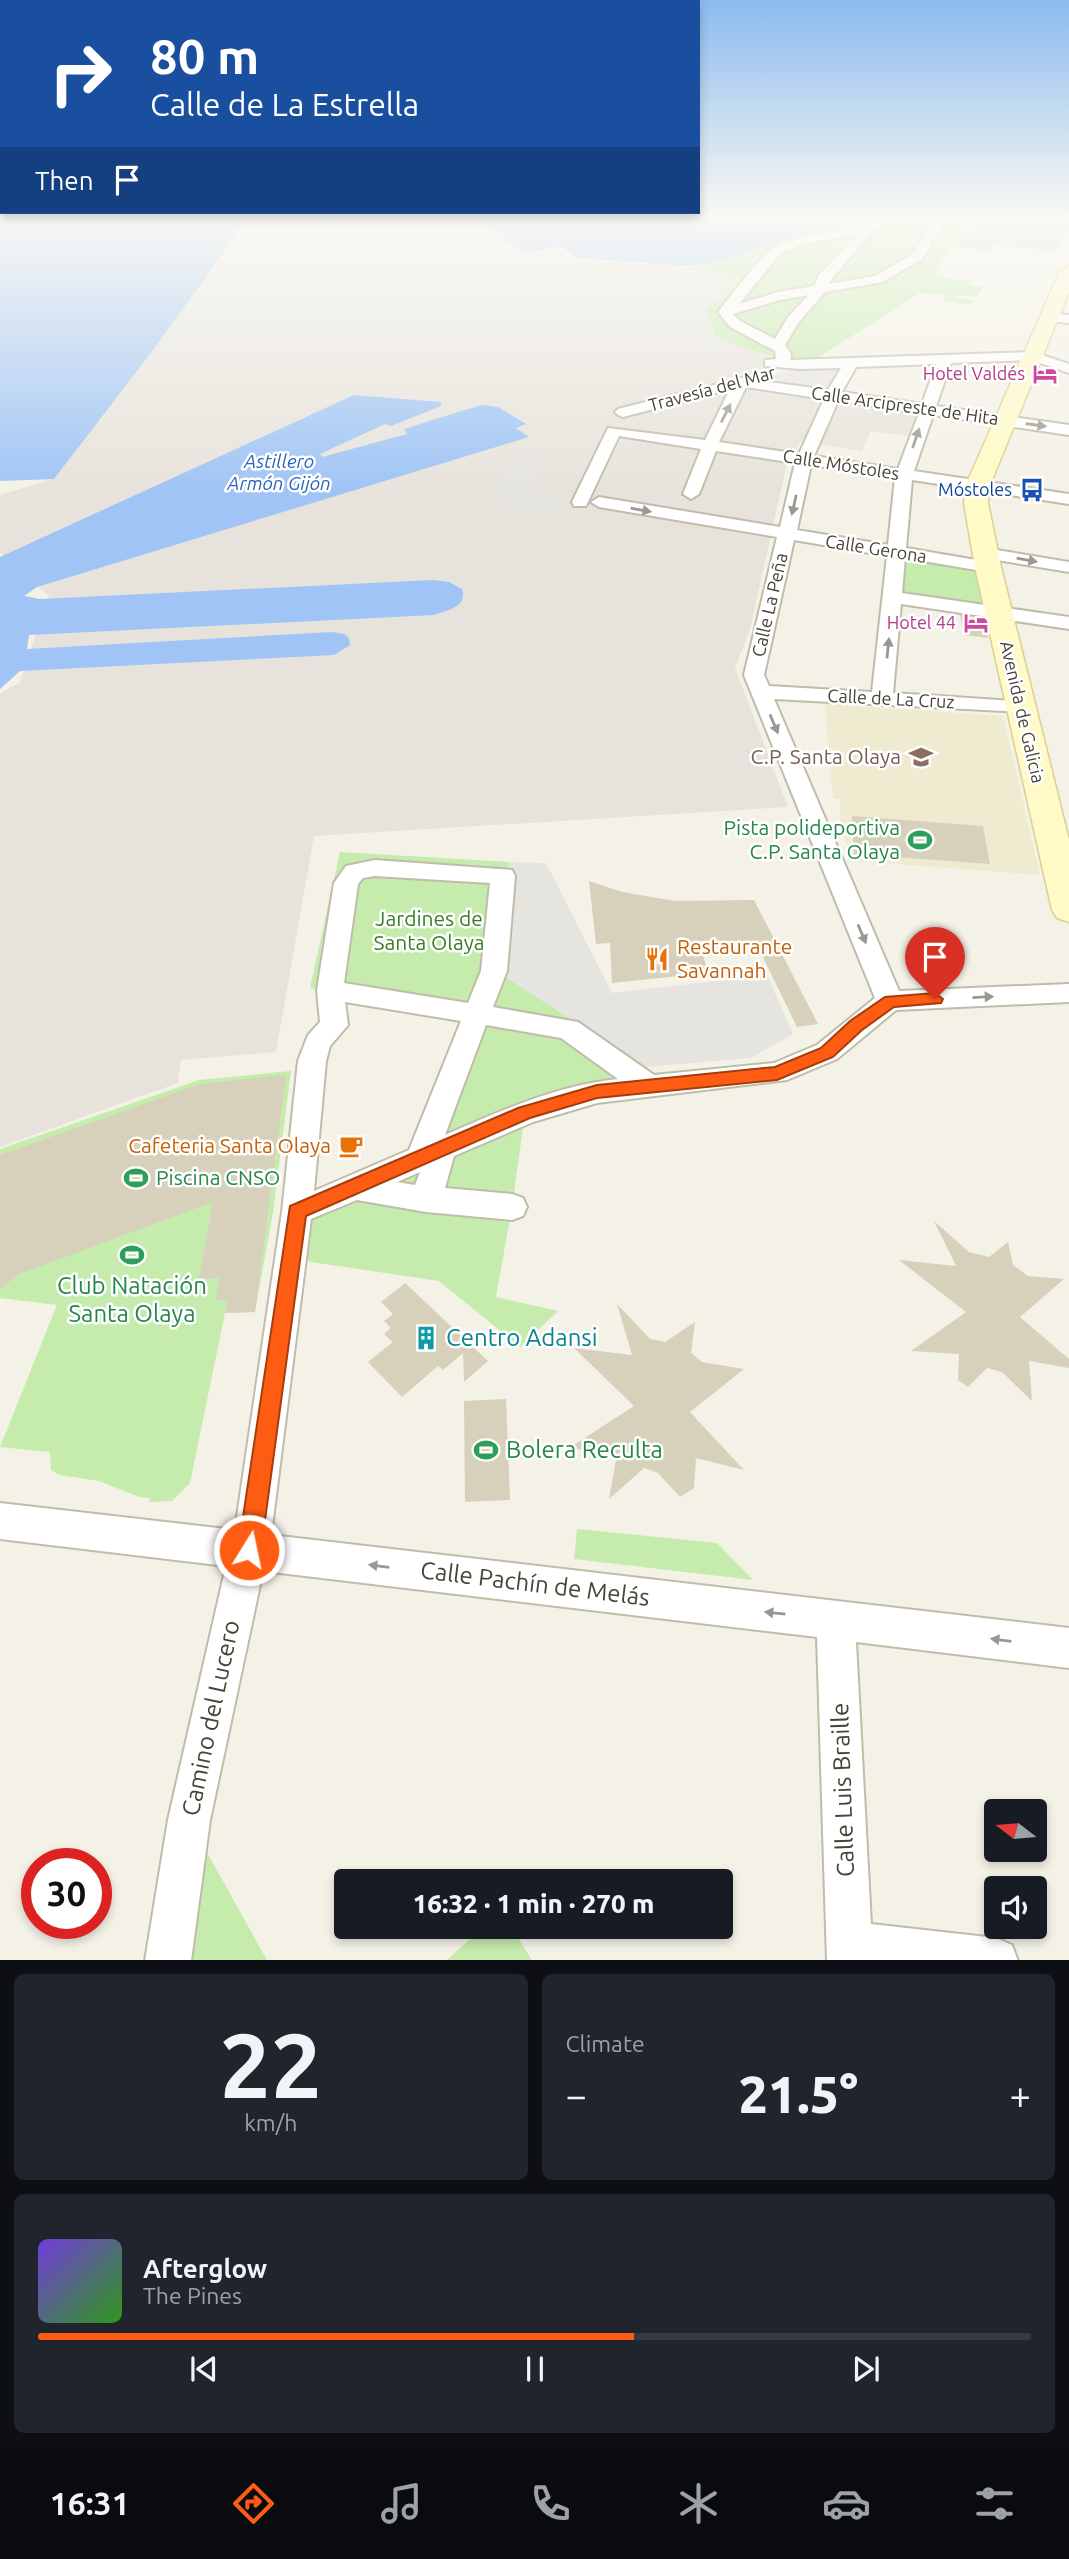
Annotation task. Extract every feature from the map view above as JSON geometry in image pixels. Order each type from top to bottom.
[{"type":"street","points":[[725,312],[733,309]]},
{"type":"street","points":[[725,312],[735,324],[778,345],[801,309]]},
{"type":"street","name":"Avenida de Galicia","points":[[1059,318],[994,419],[978,485],[977,514],[1069,910]]},
{"type":"street","name":"Travesía del Mar","points":[[778,345],[784,354],[776,363],[801,365],[1033,356]]},
{"type":"street","points":[[1033,356],[1069,369]]},
{"type":"street","points":[[882,699],[904,475],[946,360]]},
{"type":"street","name":"Calle La Peña","points":[[851,363],[833,395],[804,460],[754,676],[890,1001]]},
{"type":"street","name":"Travesía del Mar","points":[[623,411],[801,365]]},
{"type":"street","points":[[691,494],[710,444],[741,382]]},
{"type":"street","name":"Calle Arcipreste de Hita","points":[[741,382],[1069,430]]},
{"type":"street","name":"Calle Móstoles","points":[[580,502],[614,431],[1069,499]]},
{"type":"street","name":"Calle Gerona","points":[[599,502],[896,553],[986,560]]},
{"type":"street","points":[[986,560],[1069,567]]},
{"type":"street","points":[[893,597],[1069,623]]},
{"type":"street","name":"Calle de La Cruz","points":[[761,692],[1021,706]]},
{"type":"street","points":[[334,1026],[330,990],[346,883],[355,872],[375,868],[503,876],[494,971],[432,1153],[426,1199]]},
{"type":"street","points":[[330,990],[568,1029],[649,1087]]},
{"type":"street","points":[[297,1212],[525,1113],[597,1092],[777,1073],[827,1052],[890,1001],[1069,993]]},
{"type":"street","name":"Camino del Lucero","points":[[168,1960],[189,1820],[249,1550],[297,1212],[312,1061],[318,1042],[334,1026]]},
{"type":"street","points":[[355,1186],[426,1199],[512,1207]]},
{"type":"street","name":"Calle Pachín de Melás","points":[[0,1521],[1069,1648]]},
{"type":"street","name":"Calle Luis Braille","points":[[836,1620],[850,1952]]},
{"type":"street","points":[[850,1952],[980,1960]]},
{"type":"shaded area","points":[[182,309],[708,309],[715,336],[772,358],[768,368],[712,383],[917,411],[908,436],[871,431],[862,451],[801,442],[788,459],[750,629],[735,668],[788,807],[314,836],[276,1052],[181,1060],[178,1083],[0,1147],[0,694],[20,682],[49,596],[0,553],[0,495],[54,479]]},
{"type":"shaded area","points":[[832,366],[838,369],[823,398],[749,388],[754,380],[801,367]]},
{"type":"shaded area","points":[[550,451],[529,489],[565,494],[555,517],[515,512],[487,498],[509,463],[537,452]]},
{"type":"shaded area","name":"C.P. Santa Olaya","points":[[825,704],[1003,716],[1040,875],[854,861],[840,827],[840,799],[833,799]]},
{"type":"shaded area","name":"Restaurante Savannah","points":[[509,862],[546,863],[612,993],[767,975],[793,1034],[751,1058],[645,1067],[501,974]]},
{"type":"green space","points":[[894,309],[819,357],[805,359],[766,355],[715,336],[706,311]]},
{"type":"green space","points":[[904,558],[978,570],[985,607],[900,595]]},
{"type":"green space","name":"Jardines de Santa Olaya","points":[[340,852],[509,862],[501,974],[645,1067],[649,1086],[525,1113],[496,1297],[558,1311],[520,1347],[439,1281],[291,1259],[297,1212],[421,1158],[478,1015],[310,988]]},
{"type":"green space","name":"Club Natación Santa Olaya","points":[[291,1071],[273,1212],[255,1312],[225,1313],[190,1483],[172,1501],[149,1502],[150,1498],[139,1497],[99,1481],[59,1475],[51,1470],[50,1452],[0,1447],[57,1305],[0,1298],[0,1149],[199,1080]]},
{"type":"green space","points":[[577,1529],[717,1543],[753,1580],[574,1559]]},
{"type":"green space","points":[[189,1820],[267,1960],[168,1960]]},
{"type":"green space","points":[[470,1939],[519,1939],[532,1960],[447,1960]]},
{"type":"water","points":[[0,309],[182,309],[54,479],[0,481]]},
{"type":"water","name":"Astillero Armón Gijón","points":[[354,395],[441,402],[441,406],[391,426],[385,424],[320,454],[322,457],[407,434],[404,429],[481,405],[498,407],[526,424],[516,428],[529,437],[37,587],[24,596],[40,599],[433,580],[449,582],[462,589],[462,600],[459,604],[434,615],[29,635],[27,649],[332,632],[344,634],[349,638],[350,645],[334,655],[20,671],[0,689],[0,557]]},
{"type":"building","points":[[960,615],[984,619],[988,638],[964,635]]},
{"type":"building","name":"Pista polideportiva C.P. Santa Olaya","points":[[852,816],[983,826],[990,864],[854,854]]},
{"type":"building","name":"Restaurante Savannah","points":[[589,881],[622,892],[675,901],[754,900],[818,1024],[797,1027],[755,941],[699,941],[708,973],[612,983],[610,943],[596,944]]},
{"type":"building","name":"Piscina CNSO","points":[[286,1075],[255,1312],[225,1313],[227,1301],[216,1299],[219,1278],[199,1279],[213,1202],[19,1274],[0,1289],[0,1155],[200,1084]]},
{"type":"building","points":[[934,1221],[969,1252],[989,1257],[1008,1242],[1013,1265],[1028,1276],[1064,1279],[1020,1317],[1069,1359],[1069,1368],[1029,1361],[1032,1401],[1002,1372],[987,1368],[968,1387],[958,1380],[959,1354],[911,1351],[966,1312],[899,1260],[956,1266]]},
{"type":"building","name":"Centro Adansi","points":[[405,1283],[488,1361],[464,1382],[463,1353],[443,1370],[438,1366],[402,1397],[368,1362],[393,1342],[384,1334],[391,1328],[384,1321],[393,1314],[381,1302]]},
{"type":"building","points":[[617,1304],[650,1339],[665,1342],[695,1322],[691,1353],[702,1362],[744,1369],[690,1412],[744,1470],[696,1458],[694,1488],[680,1497],[658,1473],[644,1468],[609,1499],[617,1454],[569,1448],[634,1406],[574,1348],[632,1355]]},
{"type":"building","name":"Bolera Reculta","points":[[506,1399],[510,1500],[465,1502],[464,1401]]},
{"type":"place","name":"Hotel Valdés","points":[[1045,374]]},
{"type":"place","name":"Móstoles","points":[[1032,490]]},
{"type":"place","name":"Hotel 44","points":[[976,623]]},
{"type":"place","name":"C.P. Santa Olaya","points":[[921,757]]},
{"type":"place","name":"Pista polideportiva C.P. Santa Olaya","points":[[920,840]]},
{"type":"place","name":"Restaurante Savannah","points":[[657,959]]},
{"type":"place","name":"Cafeteria Santa Olaya","points":[[351,1146]]},
{"type":"place","name":"Piscina CNSO","points":[[136,1178]]},
{"type":"place","name":"Club Natación Santa Olaya","points":[[132,1255]]},
{"type":"place","name":"Centro Adansi","points":[[426,1338]]},
{"type":"place","name":"Bolera Reculta","points":[[486,1450]]},
{"type":"route","points":[[249,1550],[297,1212],[525,1113],[597,1092],[777,1073],[827,1052],[890,1001],[935,999]]}]
